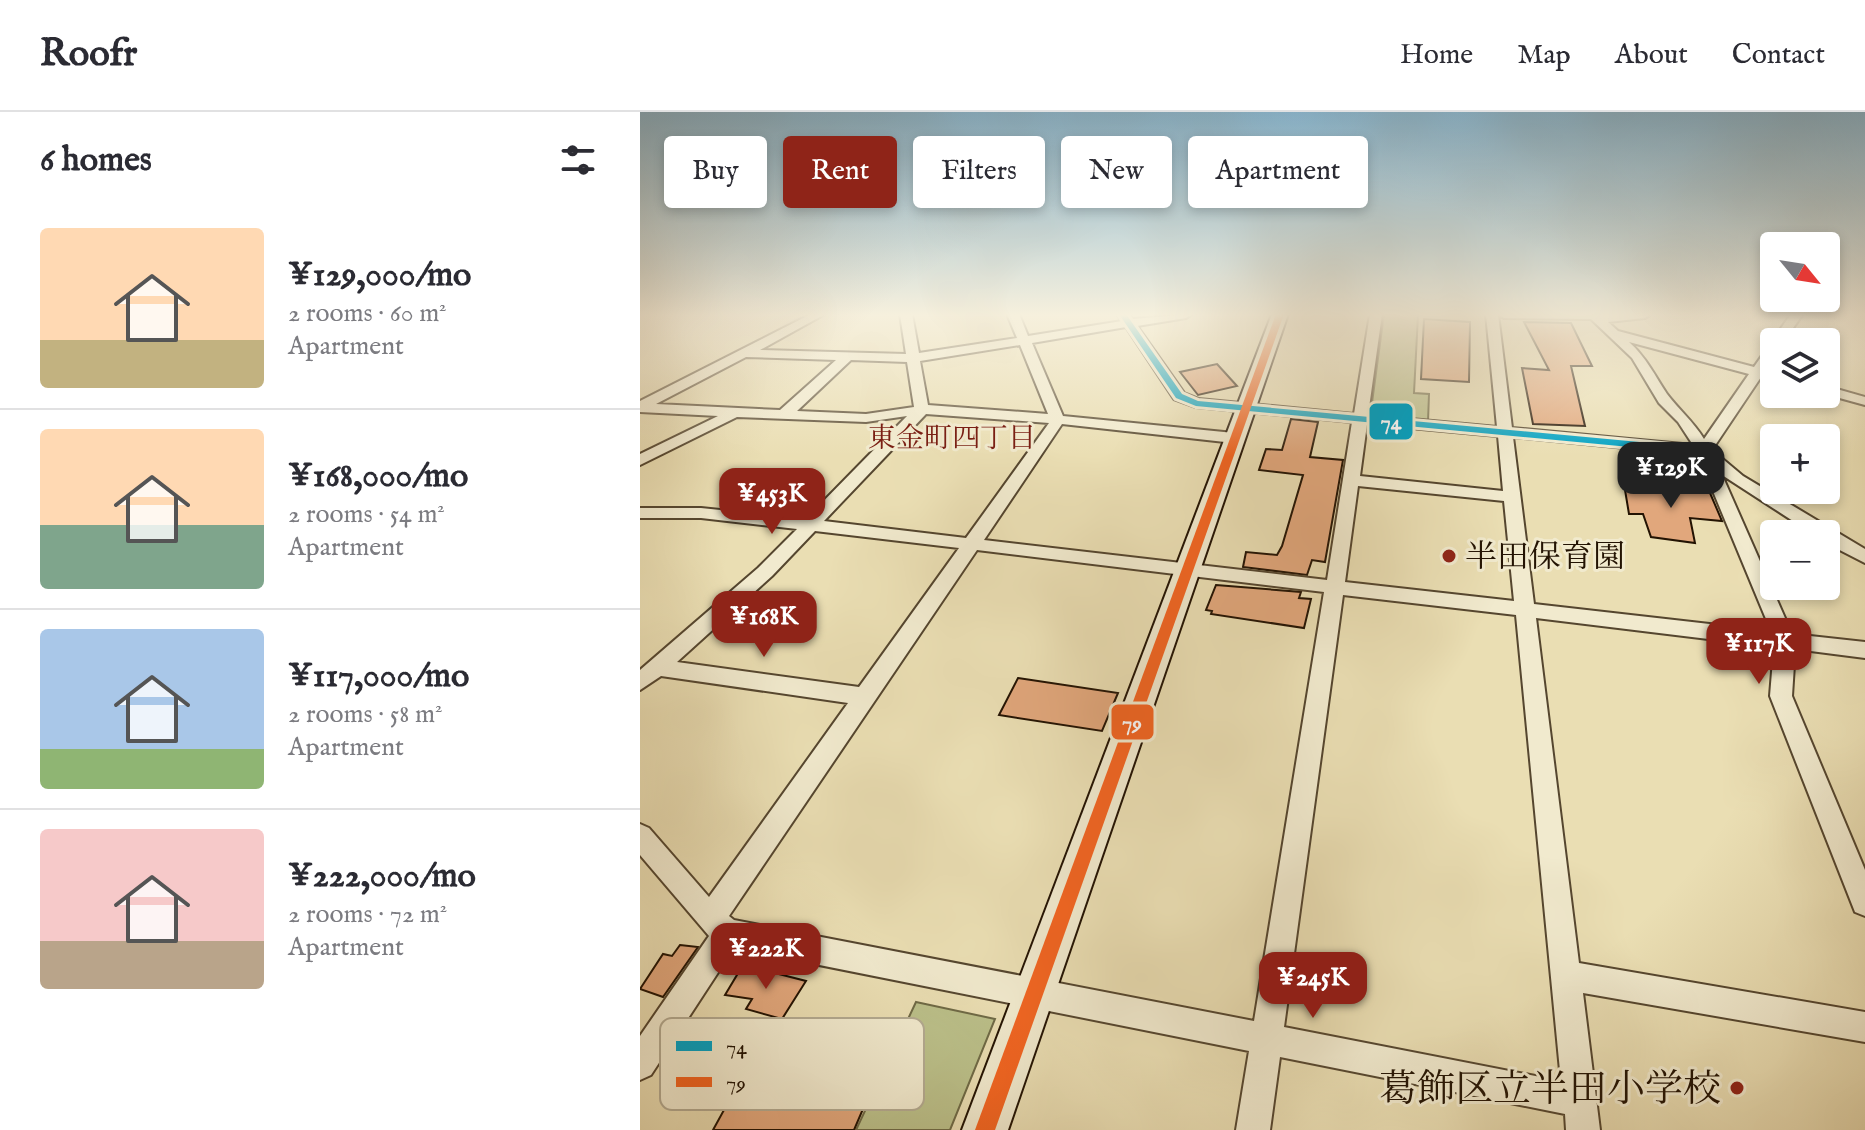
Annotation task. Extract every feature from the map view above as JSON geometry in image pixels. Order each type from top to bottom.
[{"type":"street","points":[[640,407],[727,362]]},
{"type":"street","points":[[785,414],[842,362]]},
{"type":"street","points":[[915,362],[922,410]]},
{"type":"street","points":[[1033,362],[1058,420]]},
{"type":"street","points":[[1156,362],[1179,396],[1240,424]]},
{"type":"street","points":[[985,1130],[1263,362]]},
{"type":"street","points":[[1253,1130],[1369,362]]},
{"type":"street","points":[[640,836],[719,926],[1267,1039],[1582,1115],[1498,362]]},
{"type":"street","points":[[1641,362],[1664,400],[1684,419],[1704,451],[1785,641],[1781,696],[1865,903]]},
{"type":"street","points":[[1718,362],[1760,373]]},
{"type":"street","points":[[1704,451],[1760,368]]},
{"type":"street","points":[[1840,394],[1865,401]]},
{"type":"street","points":[[640,407],[866,418],[922,410],[1058,420],[1240,424],[1360,420],[1704,451],[1737,479],[1803,520]]},
{"type":"street","points":[[648,674],[765,572],[922,410]]},
{"type":"street","points":[[640,460],[735,413]]},
{"type":"street","points":[[666,1018],[719,926],[866,697],[1058,420]]},
{"type":"street","points":[[1352,480],[1513,497]]},
{"type":"street","points":[[640,513],[701,513],[813,525],[1865,650]]},
{"type":"street","points":[[1840,542],[1865,557]]},
{"type":"street","points":[[648,674],[866,697]]},
{"type":"street","points":[[1568,976],[1865,1027]]},
{"type":"street","points":[[640,1064],[660,1029]]},
{"type":"green space","points":[[1378,362],[1416,362],[1414,393],[1429,394],[1428,422],[1370,417]]},
{"type":"green space","points":[[916,1002],[995,1019],[950,1130],[856,1130],[865,1110],[924,1110],[924,1018],[908,1018]]},
{"type":"building","points":[[1422,362],[1469,362],[1469,382],[1421,379]]},
{"type":"building","points":[[1545,362],[1590,362],[1592,366],[1571,366],[1585,426],[1533,424],[1522,368],[1549,370]]},
{"type":"building","points":[[1217,364],[1237,386],[1198,395],[1180,372]]},
{"type":"building","points":[[1291,419],[1318,422],[1310,457],[1343,460],[1325,562],[1312,560],[1307,575],[1243,567],[1246,552],[1277,555],[1282,546],[1303,475],[1259,470],[1266,449],[1282,450]]},
{"type":"building","points":[[1624,484],[1710,493],[1722,521],[1690,518],[1695,543],[1651,537],[1643,514],[1629,514]]},
{"type":"building","points":[[1216,585],[1301,592],[1299,598],[1311,599],[1304,628],[1211,614],[1212,611],[1206,610]]},
{"type":"building","points":[[1018,678],[1118,693],[1102,731],[999,715]]},
{"type":"building","points":[[680,945],[698,947],[663,997],[640,989],[663,954],[672,956]]},
{"type":"building","points":[[743,965],[806,981],[783,1018],[746,1009],[752,999],[725,995]]},
{"type":"building","points":[[724,1110],[863,1110],[854,1130],[713,1130]]},
{"type":"transit line","name":"74","points":[[1155,362],[1179,396],[1196,403],[1704,451]]},
{"type":"transit line","name":"79","points":[[985,1130],[1263,362]]},
{"type":"place","name":"半田保育園","points":[[1449,556]]},
{"type":"place","name":"葛飾区立半田小学校","points":[[1737,1088]]},
{"type":"district","name":"東金町四丁目","points":[[952,437]]}]
